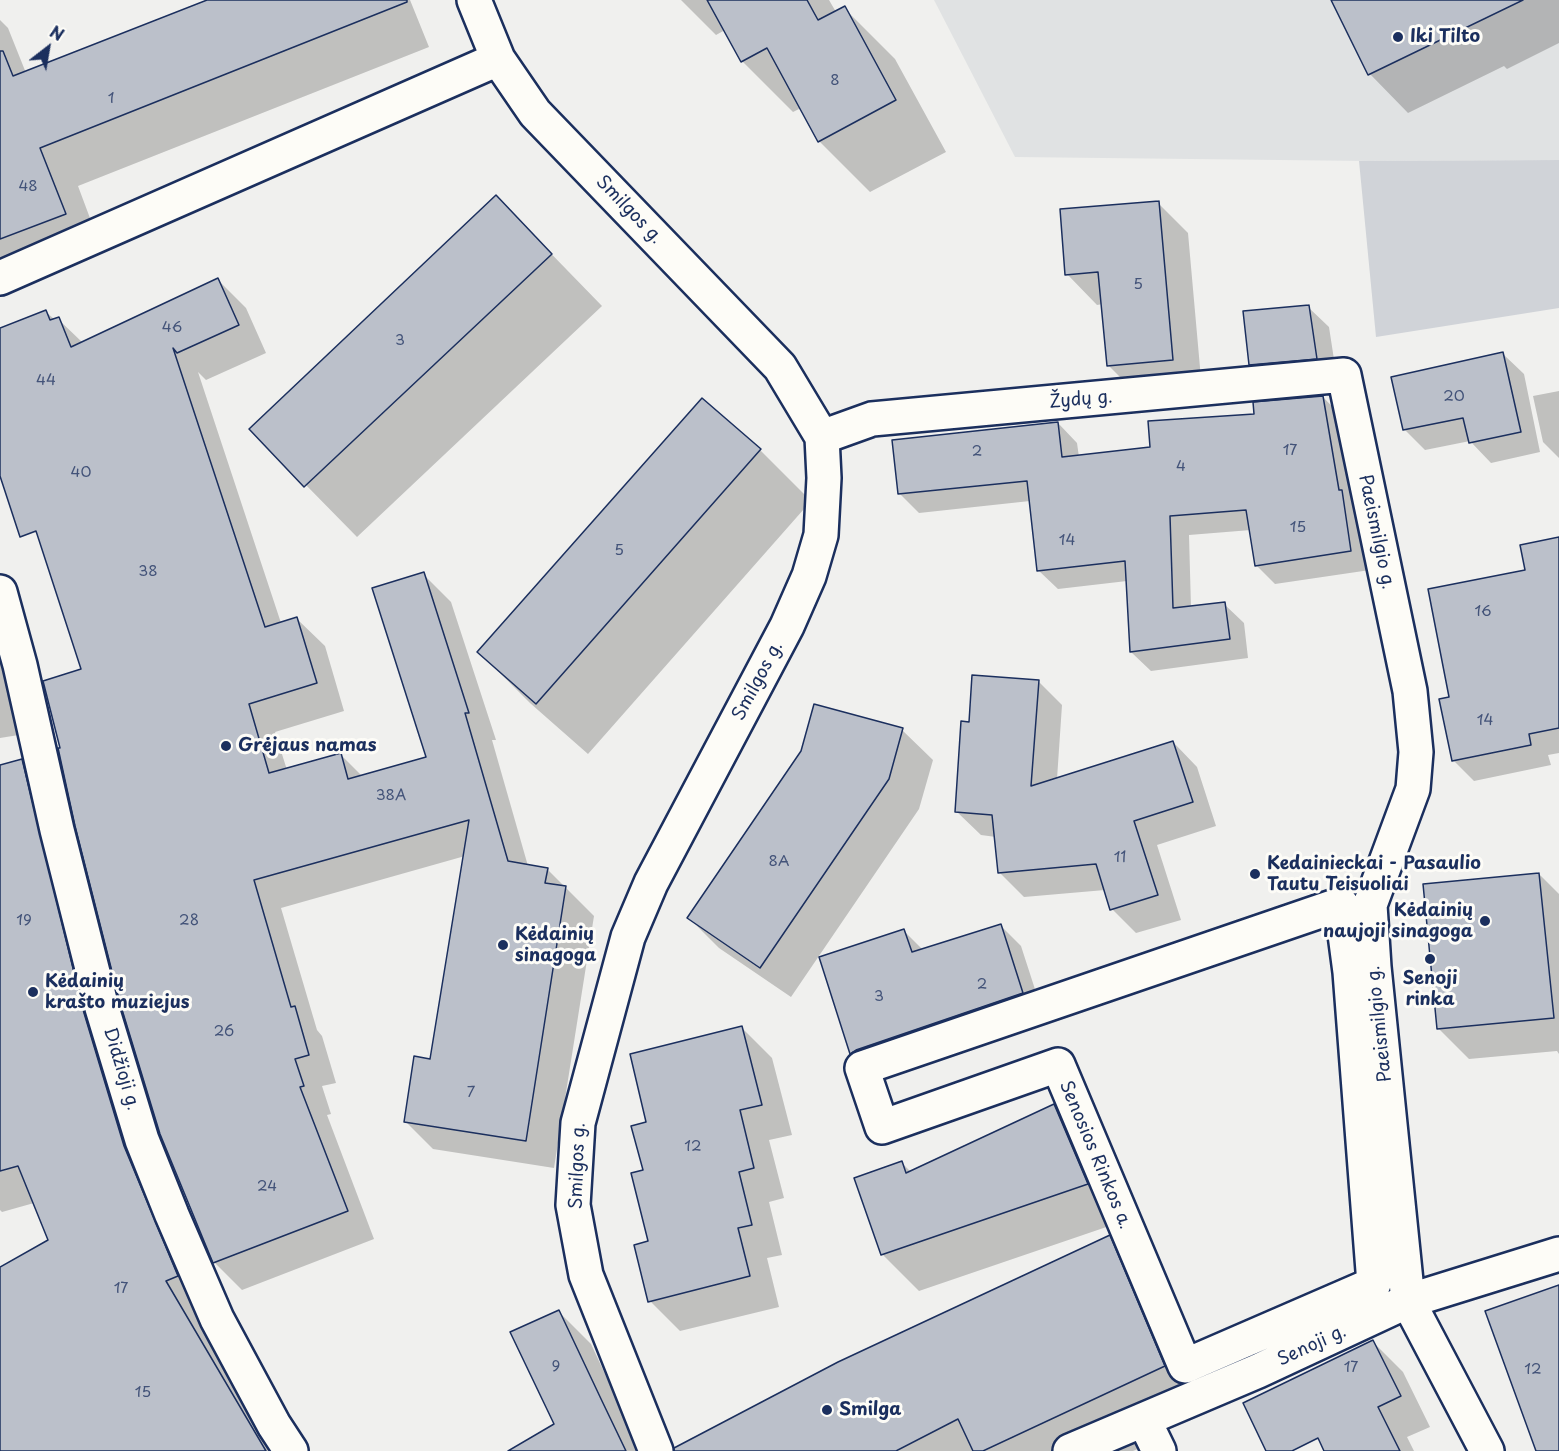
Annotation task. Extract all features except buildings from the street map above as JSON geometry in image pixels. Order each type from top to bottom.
[{"type":"street","name":"Smilgos g.","points":[[474,0],[498,58],[535,113],[780,367],[822,437],[824,477],[821,535],[809,576],[782,636],[651,883],[628,937],[578,1122],[573,1205],[586,1275],[656,1451]]},
{"type":"street","points":[[0,278],[498,58]]},
{"type":"street","name":"Žydų g.","points":[[822,437],[872,419],[1344,375]]},
{"type":"street","name":"Paeismilgio g.","points":[[1344,375],[1410,691],[1416,752],[1413,789],[1370,905],[1374,967],[1408,1301],[1487,1451]]},
{"type":"street","name":"Didžioji g.","points":[[0,591],[20,665],[57,830],[102,1008],[142,1140],[217,1319],[274,1425],[291,1451]]},
{"type":"street","name":"Senosios Rinkos a.","points":[[1341,904],[1350,972],[1374,1284],[1185,1366],[1058,1065],[882,1126],[862,1068],[1341,904]]},
{"type":"street","name":"Senoji g.","points":[[1070,1451],[1258,1371],[1408,1301],[1559,1254]]},
{"type":"street","points":[[1144,1420],[1159,1451]]},
{"type":"shaded area","points":[[934,0],[1559,0],[1559,160],[1367,161],[1015,157]]},
{"type":"shaded area","points":[[1559,160],[1559,308],[1376,337],[1359,161]]},
{"type":"place","name":"Iki Tilto","points":[[1398,37]]},
{"type":"place","name":"Grėjaus namas","points":[[226,746]]},
{"type":"place","name":"Kedainieckai - Pasaulio Tautu Teisuoliai","points":[[1255,874]]},
{"type":"place","name":"Kėdainių naujoji sinagoga","points":[[1485,921]]},
{"type":"place","name":"Kėdainių sinagoga","points":[[503,945]]},
{"type":"place","name":"Senoji rinka","points":[[1430,959]]},
{"type":"place","name":"Kėdainių krašto muziejus","points":[[33,992]]},
{"type":"place","name":"Smilga","points":[[827,1410]]}]
